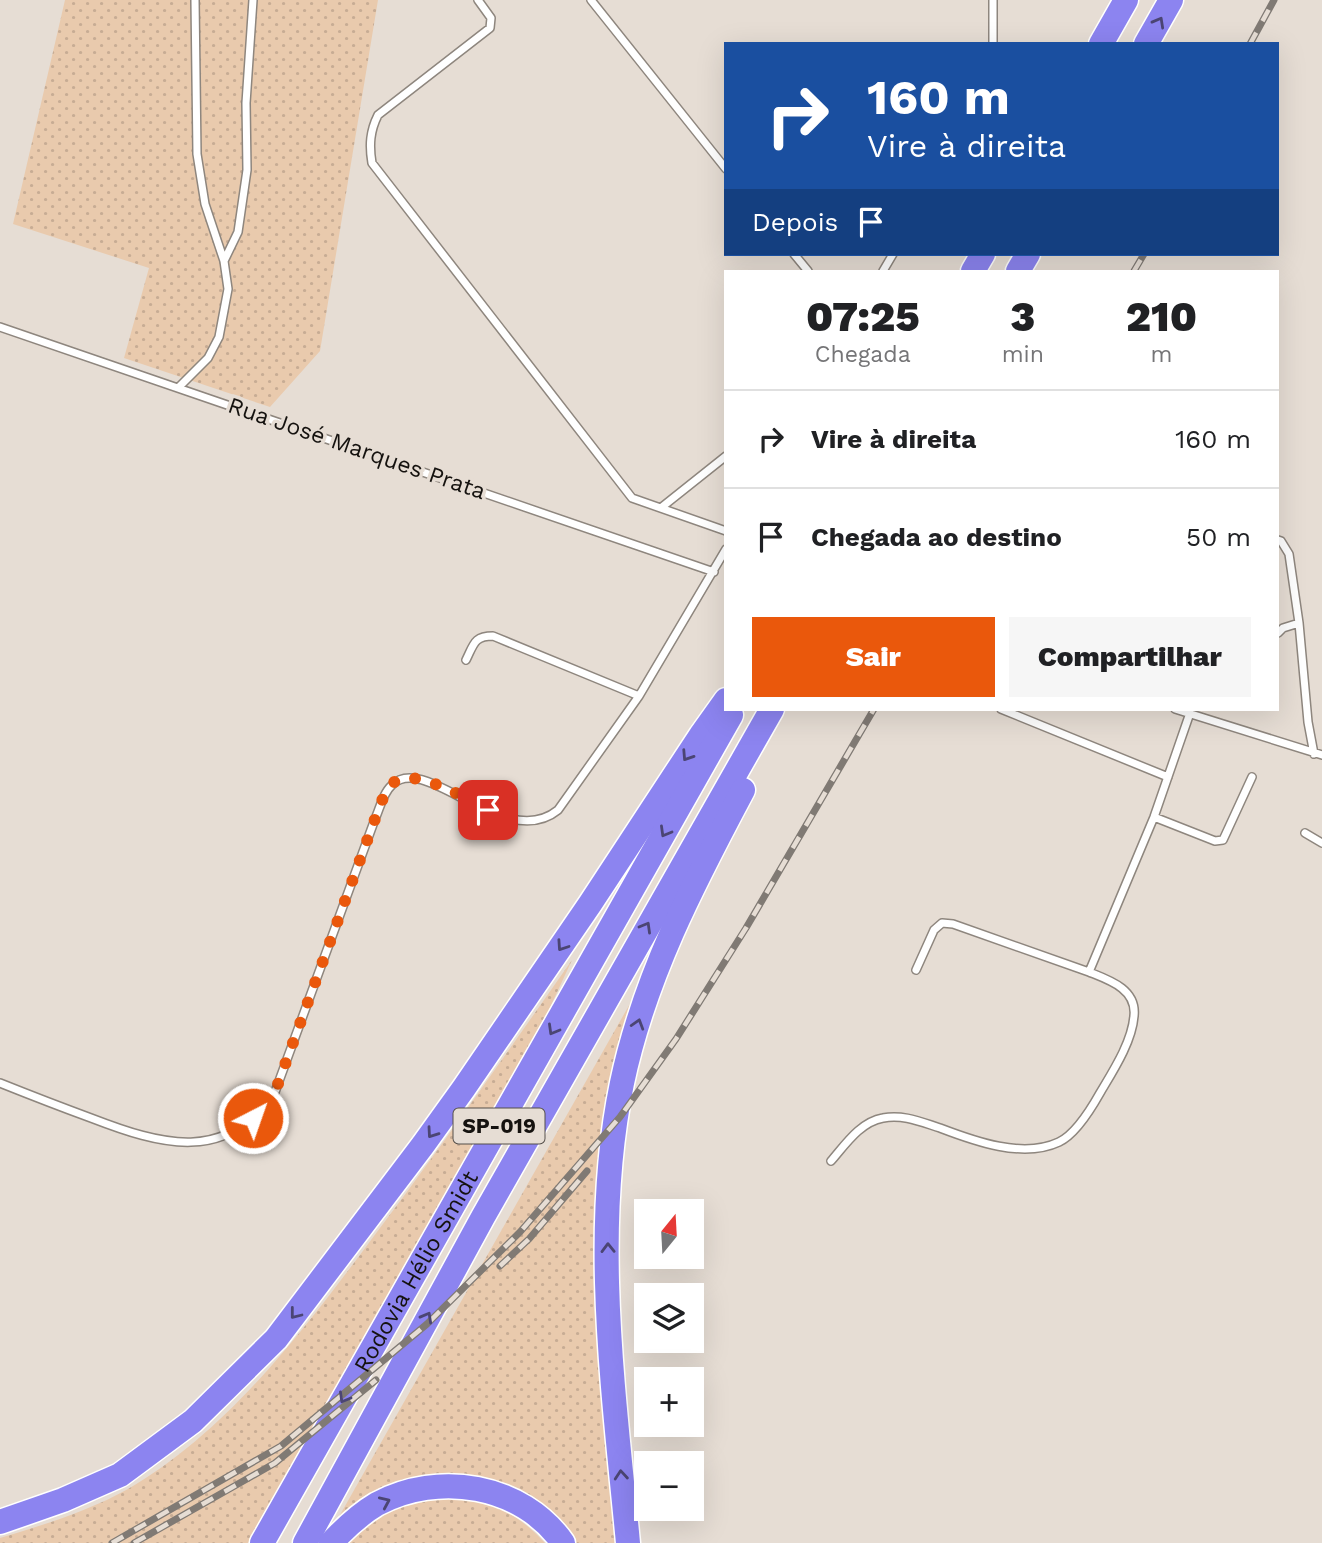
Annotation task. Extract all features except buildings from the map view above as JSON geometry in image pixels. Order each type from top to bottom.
[{"type":"highway","points":[[1086,42],[1106,0]]},
{"type":"highway","points":[[1102,42],[1126,0]]},
{"type":"highway","points":[[1147,42],[1171,0]]},
{"type":"highway","points":[[0,1522],[63,1500],[120,1475],[192,1421],[276,1339],[385,1197],[464,1088],[724,703]]},
{"type":"highway","name":"Rodovia Hélio Smidt","points":[[262,1543],[734,711]]},
{"type":"highway","name":"Rodovia Hélio Smidt","points":[[304,1543],[490,1205],[771,711]]},
{"type":"highway","points":[[628,1543],[610,1341],[608,1236],[614,1134],[622,1083],[655,971],[670,935],[754,771],[778,711]]},
{"type":"highway","points":[[331,1543],[357,1518],[376,1505],[408,1493],[455,1486],[495,1492],[515,1502],[538,1516],[563,1543]]},
{"type":"lane","points":[[179,387],[208,358],[219,337],[228,289],[224,261],[205,204],[197,154],[195,0]]},
{"type":"lane","points":[[224,261],[238,232],[247,170],[246,103],[253,0]]},
{"type":"lane","points":[[478,0],[491,18],[490,28],[378,115],[371,128],[369,148],[372,163],[632,498],[724,530]]},
{"type":"lane","points":[[591,0],[724,166]]},
{"type":"lane","points":[[993,0],[993,42]]},
{"type":"lane","points":[[796,256],[807,270]]},
{"type":"lane","name":"Rua José Marques Prata","points":[[0,327],[714,572]]},
{"type":"lane","points":[[662,507],[724,458]]},
{"type":"lane","points":[[1279,540],[1289,554],[1299,623],[1308,722],[1318,755]]},
{"type":"lane","points":[[0,1083],[131,1133],[165,1142],[189,1144],[225,1136],[240,1128],[265,1107],[275,1092],[375,819],[386,792],[393,783],[401,779],[428,782],[517,821],[537,822],[549,818],[558,810],[639,696],[724,553]]},
{"type":"lane","points":[[1279,632],[1299,623]]},
{"type":"lane","points":[[466,660],[475,641],[482,636],[493,636],[639,696]]},
{"type":"lane","points":[[1006,711],[1168,777]]},
{"type":"lane","points":[[1182,711],[1318,755]]},
{"type":"lane","points":[[1089,972],[1154,817],[1190,713]]},
{"type":"lane","points":[[1154,817],[1215,841],[1223,840],[1252,778]]},
{"type":"lane","points":[[1305,834],[1322,843]]},
{"type":"lane","points":[[831,1161],[867,1124],[886,1117],[909,1118],[972,1140],[1004,1146],[1036,1147],[1060,1141],[1072,1132],[1096,1101],[1133,1024],[1135,1005],[1130,995],[1117,984],[953,924],[942,923],[934,930],[916,970]]},
{"type":"shaded area","points":[[65,0],[378,0],[320,351],[270,407],[124,358],[149,268],[13,224]]},
{"type":"shaded area","points":[[572,960],[517,1079],[248,1543],[0,1543],[0,1538],[82,1511],[128,1489],[164,1466],[231,1409],[262,1377],[319,1309],[448,1136]]},
{"type":"shaded area","points":[[640,986],[616,1083],[621,1543],[574,1543],[473,1480],[332,1529]]},
{"type":"shaded area","points":[[443,1497],[499,1508],[522,1522],[545,1543],[343,1543],[389,1511]]},
{"type":"railway","points":[[1251,42],[1274,0]]},
{"type":"railway","points":[[1135,270],[1143,256]]},
{"type":"railway","points":[[112,1543],[281,1446],[427,1324],[520,1232],[620,1117],[676,1039],[746,928],[873,711]]},
{"type":"railway","points":[[500,1266],[529,1239],[587,1171]]},
{"type":"railway","points":[[134,1543],[275,1463],[376,1380]]},
{"type":"route","points":[[253,1118],[275,1092],[386,792],[393,783],[401,779],[415,779],[446,789],[488,810]]}]
